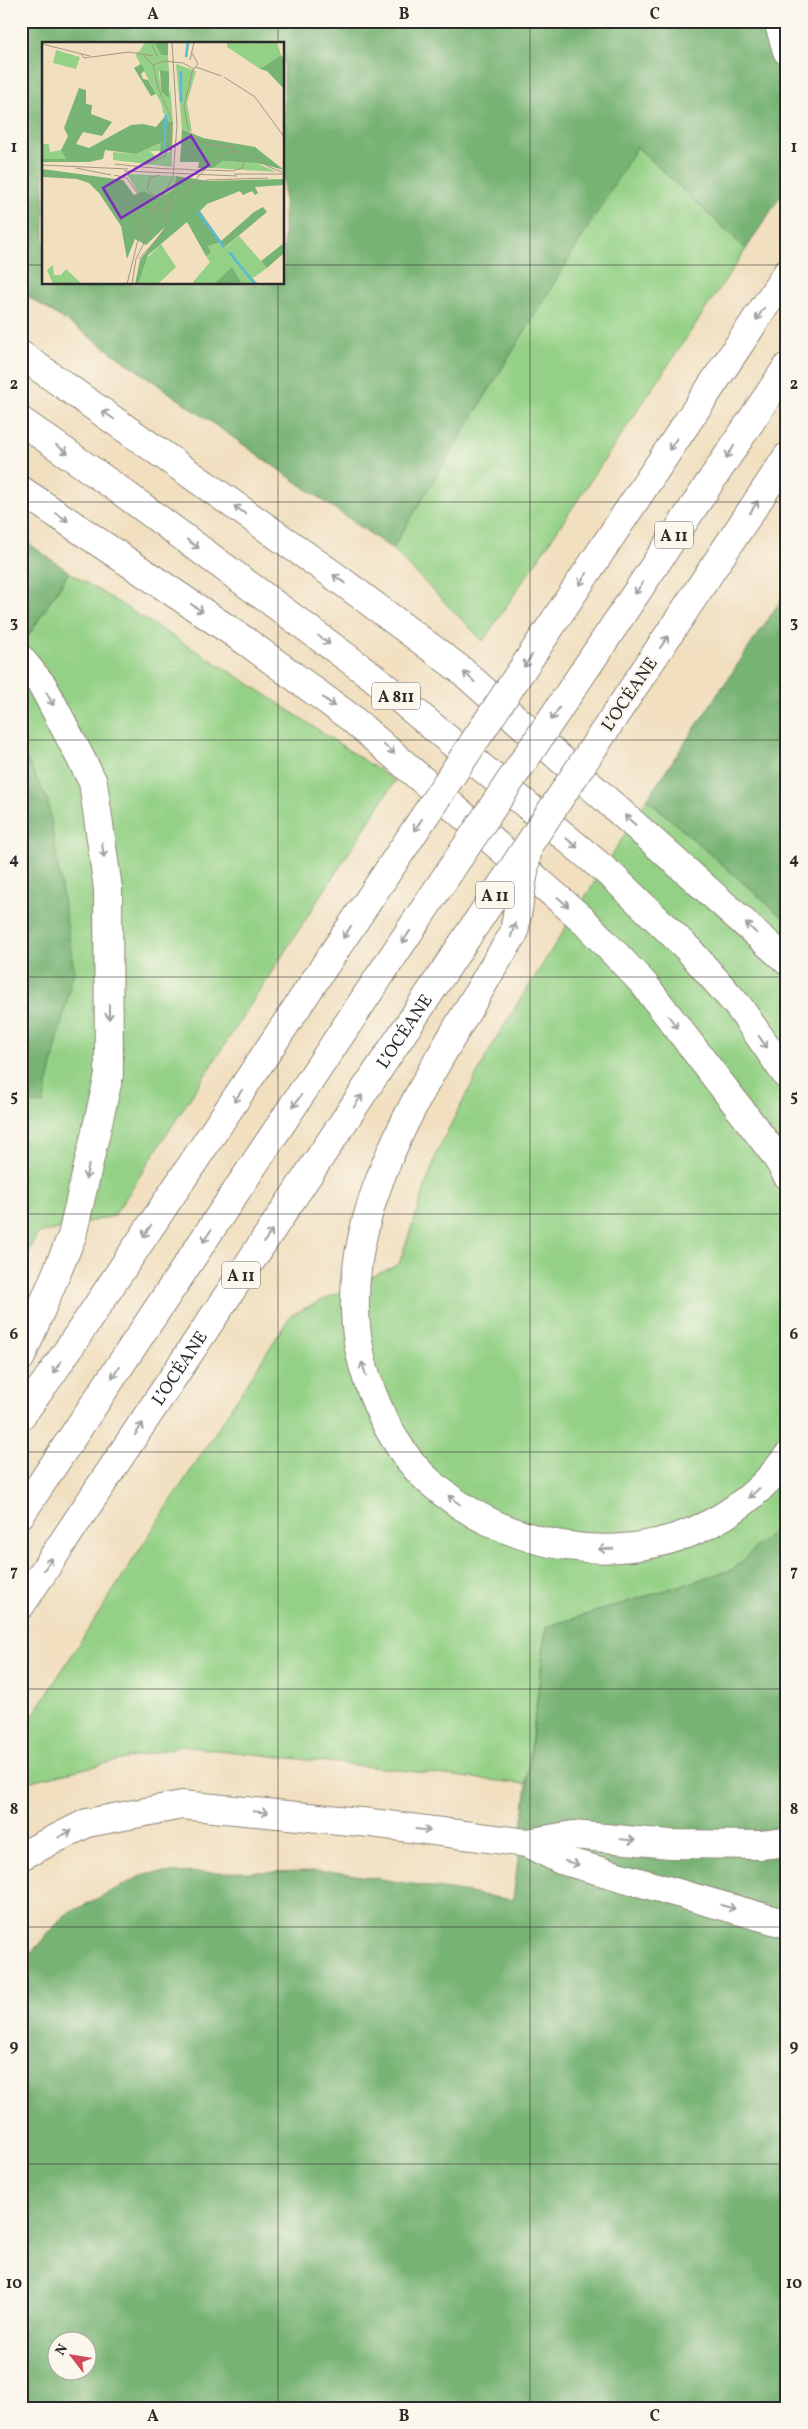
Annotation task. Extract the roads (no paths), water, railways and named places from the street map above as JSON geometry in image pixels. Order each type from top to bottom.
[{"type":"highway","points":[[778,21],[787,51]]},
{"type":"highway","points":[[21,1416],[53,1372],[787,273]]},
{"type":"highway","points":[[21,355],[332,574],[461,670],[787,961]]},
{"type":"highway","name":"A 11","points":[[21,1514],[787,367]]},
{"type":"highway","name":"A 811","points":[[21,422],[118,489],[372,676],[612,876],[688,949],[739,1007],[787,1076]]},
{"type":"highway","name":"L’OCÉANE","points":[[21,1605],[787,457]]},
{"type":"highway","points":[[21,490],[247,642],[351,718],[581,918],[644,984],[776,1156],[787,1175]]},
{"type":"highway","points":[[21,659],[43,686],[93,782],[108,890],[109,1075],[72,1236],[21,1356]]},
{"type":"highway","points":[[529,844],[514,933],[415,1102],[386,1161],[366,1221],[358,1262],[354,1308],[359,1352],[375,1402],[399,1445],[429,1482],[465,1509],[507,1531],[539,1541],[591,1550],[623,1549],[668,1542],[724,1516],[754,1494],[787,1457]]},
{"type":"highway","points":[[21,1856],[87,1823],[182,1805],[371,1823],[527,1843],[573,1835],[670,1844],[761,1845],[787,1842]]},
{"type":"highway","points":[[527,1843],[561,1860],[787,1924]]}]
